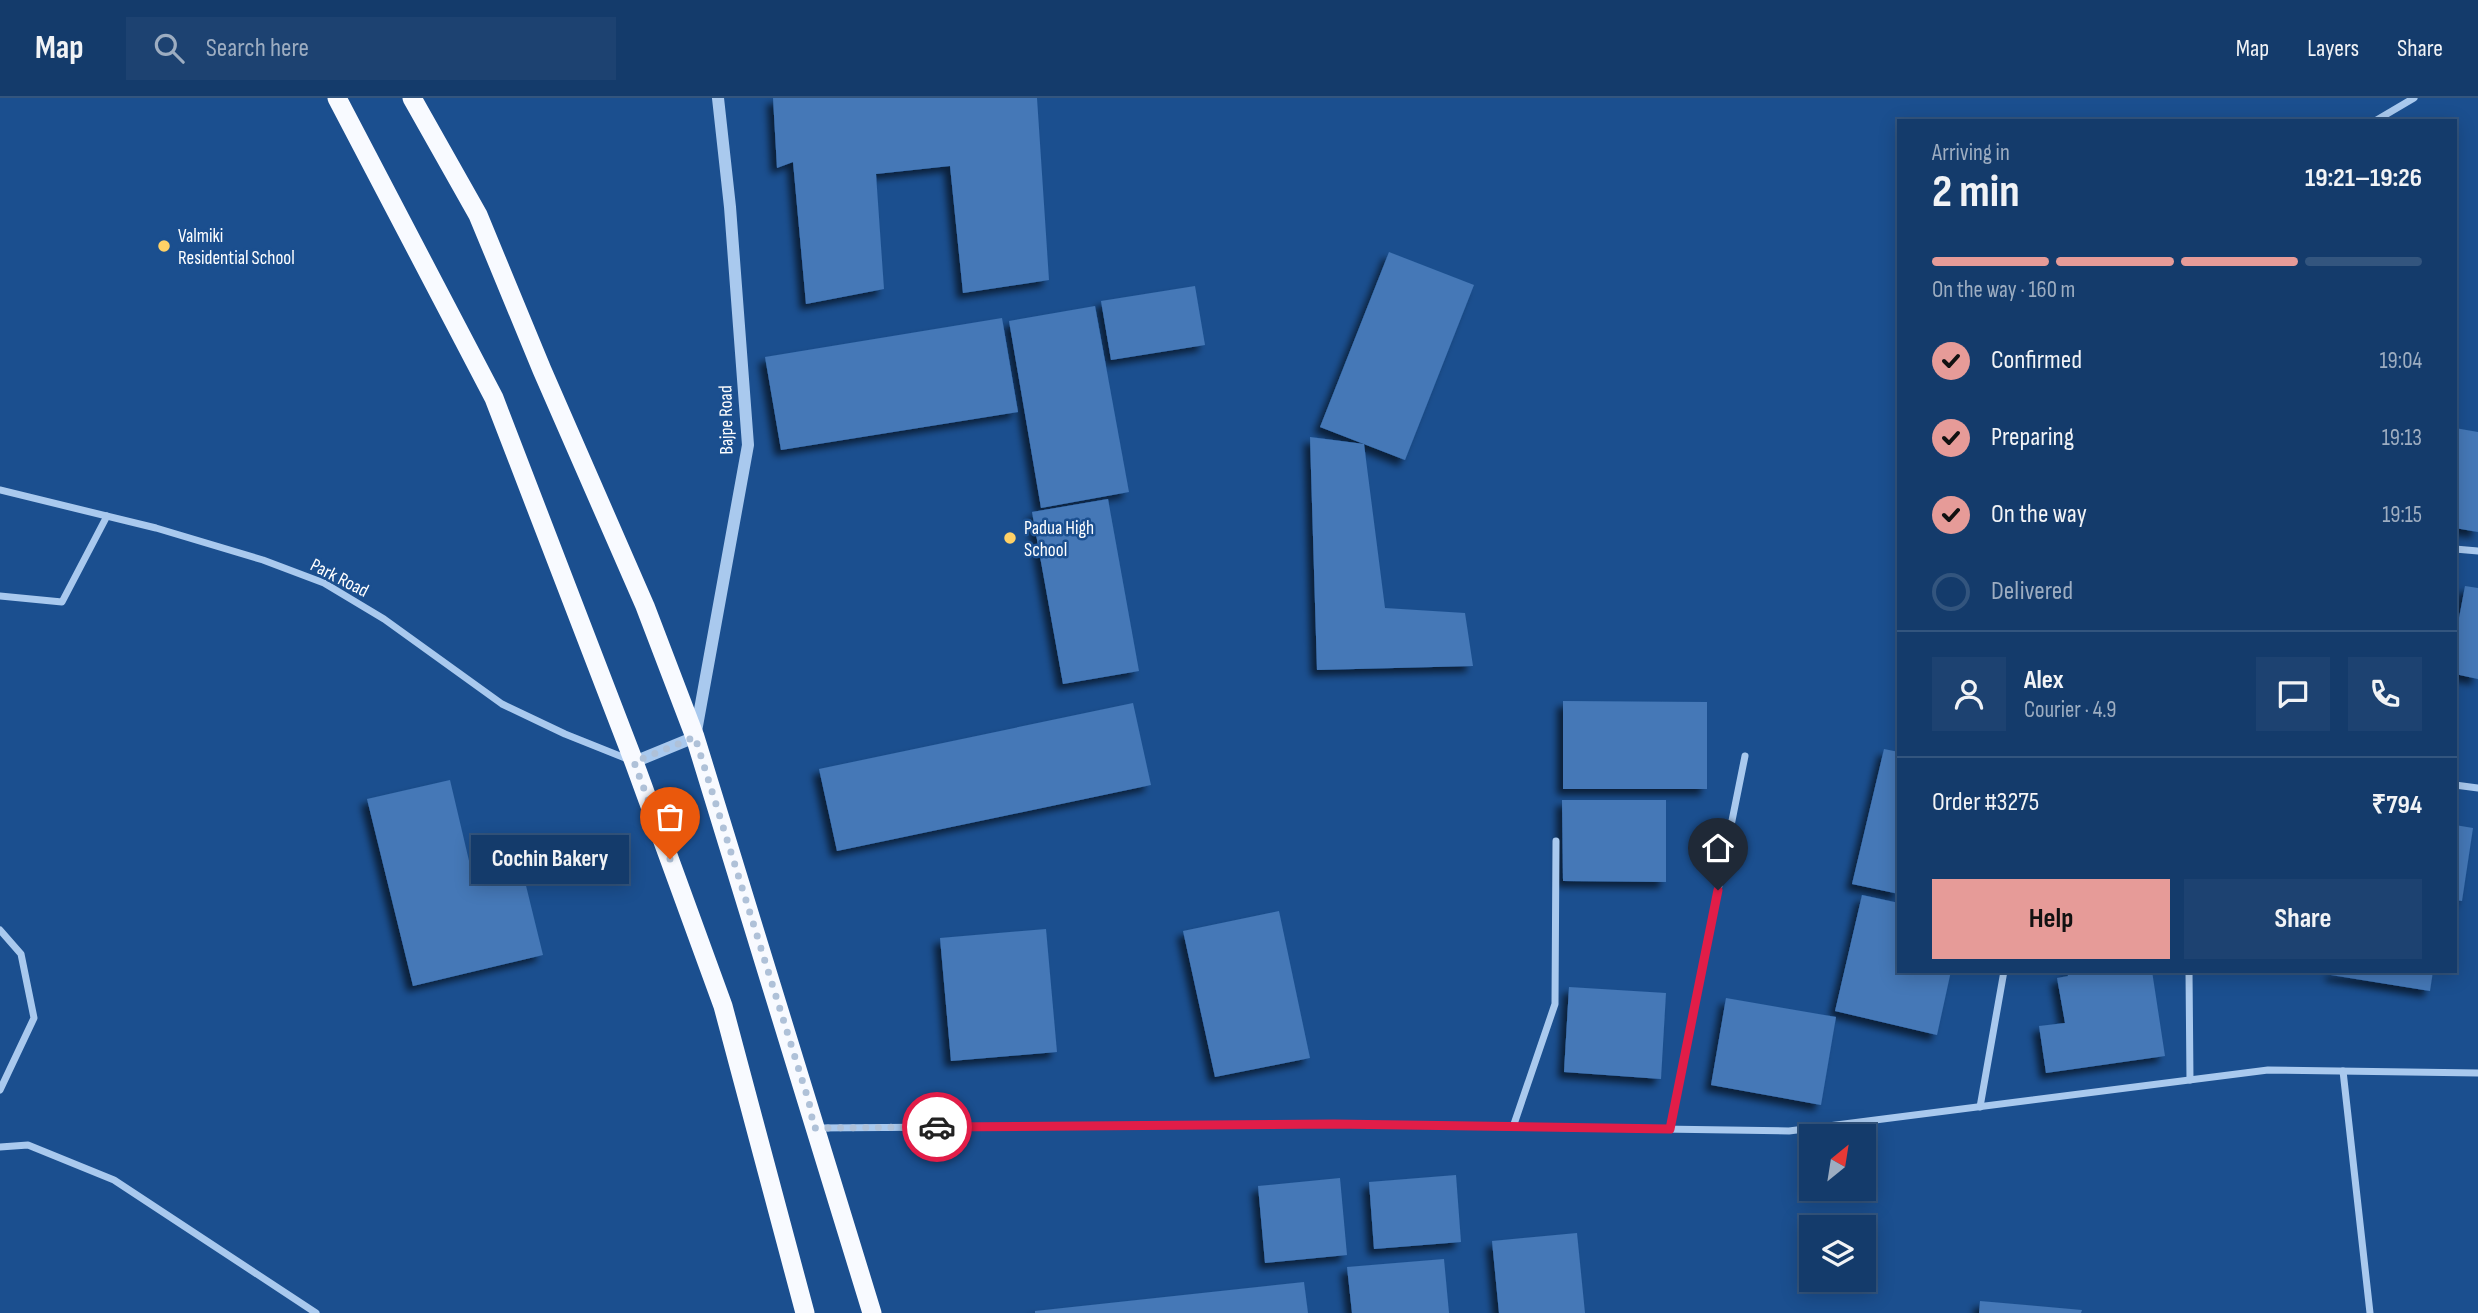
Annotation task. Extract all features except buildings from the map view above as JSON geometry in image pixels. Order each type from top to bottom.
[{"type":"highway","points":[[337,98],[494,398],[634,762],[723,1006],[805,1313]]},
{"type":"highway","points":[[412,98],[478,215],[645,606],[695,737],[872,1313]]},
{"type":"street","name":"Bajpe Road","points":[[695,737],[748,445],[730,207],[718,98]]},
{"type":"street","points":[[2378,119],[2414,98]]},
{"type":"street","name":"Park Road","points":[[0,490],[107,516],[263,560],[324,583],[384,620],[502,704],[565,734],[634,762]]},
{"type":"street","points":[[0,596],[62,602],[107,516]]},
{"type":"street","points":[[2457,548],[2478,551]]},
{"type":"street","points":[[634,762],[695,737]]},
{"type":"street","points":[[1670,1129],[1745,757]]},
{"type":"street","points":[[2457,785],[2478,788]]},
{"type":"street","points":[[1513,1127],[1555,1004],[1556,841]]},
{"type":"street","points":[[0,930],[21,954],[34,1018],[0,1090]]},
{"type":"street","points":[[1980,1107],[2004,973]]},
{"type":"street","points":[[2189,973],[2190,1080]]},
{"type":"street","points":[[814,1128],[1320,1124],[1789,1131],[2268,1070],[2478,1073]]},
{"type":"street","points":[[2343,1071],[2370,1313]]},
{"type":"street","points":[[0,1147],[28,1145],[114,1180],[316,1313]]},
{"type":"way so far","points":[[670,859],[634,762],[695,737],[809,1102],[814,1128],[937,1127]]},
{"type":"place","name":"Valmiki Residential School","points":[[164,246]]},
{"type":"place","name":"Padua High School","points":[[1010,538]]},
{"type":"place","name":"Cochin Bakery","points":[[670,859]]},
{"type":"route","points":[[937,1127],[1334,1124],[1670,1129],[1718,890]]}]
